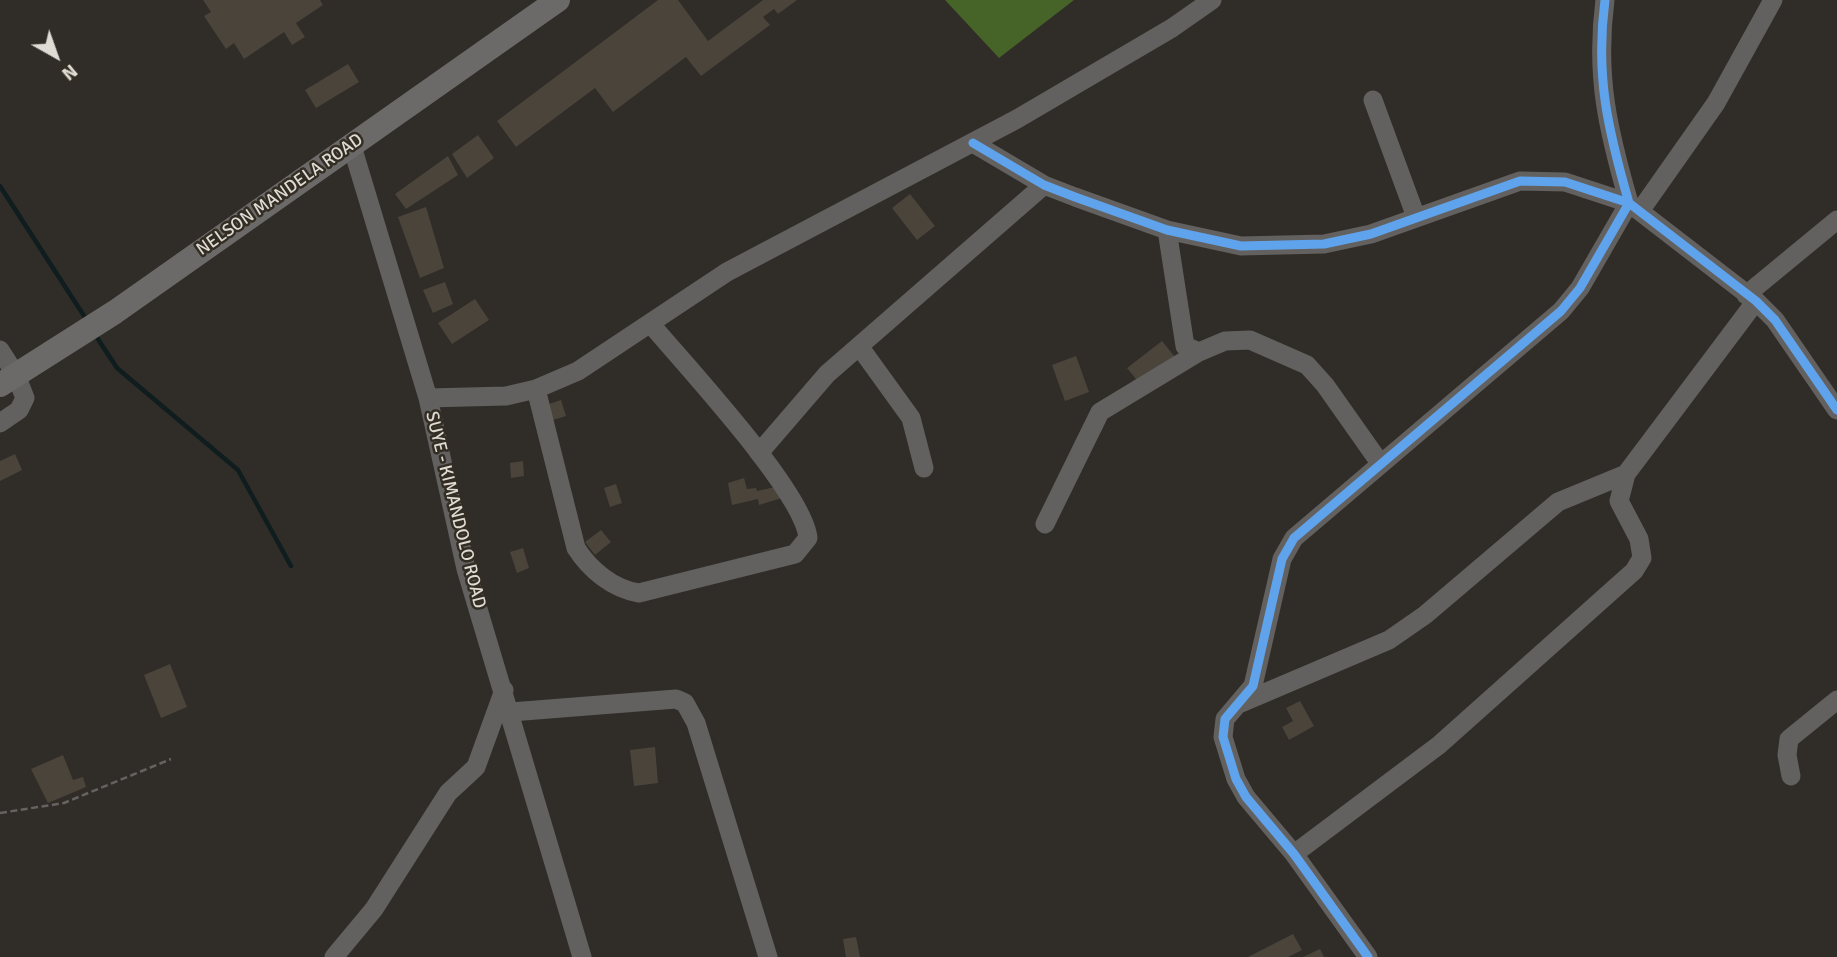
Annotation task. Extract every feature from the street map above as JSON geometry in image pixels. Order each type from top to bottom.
[{"type":"main road","name":"NELSON MANDELA ROAD","points":[[8,380],[115,312],[544,3]]},
{"type":"street","points":[[428,398],[494,397],[536,389],[578,371],[727,272],[973,143],[1172,28],[1212,0]]},
{"type":"street","points":[[1605,0],[1600,34],[1601,80],[1615,155],[1634,207]]},
{"type":"street","points":[[1368,957],[1294,854],[1260,816],[1236,779],[1223,737],[1225,719],[1253,686],[1282,559],[1294,538],[1561,311],[1580,288],[1634,207],[1716,103],[1773,0]]},
{"type":"street","points":[[1373,100],[1416,217]]},
{"type":"street","name":"SUYE - KIMANDOLO ROAD","points":[[351,143],[428,398],[466,569],[582,957]]},
{"type":"street","points":[[973,143],[1044,185],[1167,230],[1241,246],[1324,244],[1370,234],[1520,181],[1565,183],[1634,207],[1751,298],[1775,320],[1837,410]]},
{"type":"street","points":[[759,453],[802,400],[859,346],[1044,185]]},
{"type":"street","points":[[1294,854],[1439,745],[1634,571],[1642,558],[1639,539],[1619,502],[1626,474],[1751,298],[1837,220]]},
{"type":"street","points":[[1167,230],[1182,336],[1185,346],[1199,352]]},
{"type":"street","points":[[536,389],[576,548],[592,567],[626,591],[639,593],[795,554],[804,544],[807,527],[779,477],[650,323]]},
{"type":"street","points":[[1045,524],[1100,412],[1199,352],[1224,341],[1250,340],[1307,365],[1325,385],[1380,463]]},
{"type":"street","points":[[859,346],[911,418],[924,468]]},
{"type":"street","points":[[0,350],[8,380],[25,398],[24,404],[0,423]]},
{"type":"street","points":[[1241,703],[1389,640],[1425,615],[1558,502],[1626,474]]},
{"type":"street","points":[[334,957],[374,909],[448,793],[476,767],[504,690]]},
{"type":"street","points":[[510,712],[676,699],[685,703],[696,723],[768,957]]},
{"type":"street","points":[[1791,776],[1787,746],[1789,739],[1837,700]]},
{"type":"path","points":[[0,813],[64,803],[171,760]]},
{"type":"green space","points":[[945,0],[1074,0],[999,58]]},
{"type":"building","points":[[203,0],[320,0],[323,5],[296,23],[305,37],[292,45],[284,32],[244,59],[234,43],[226,49],[204,16],[211,12]]},
{"type":"building","points":[[658,0],[678,0],[708,41],[763,0],[797,0],[778,14],[774,9],[763,17],[770,25],[701,76],[686,57],[613,112],[595,88],[516,147],[497,121]]},
{"type":"building","points":[[348,64],[359,82],[316,108],[305,90]]},
{"type":"building","points":[[478,135],[494,158],[467,178],[452,154]]},
{"type":"building","points":[[448,156],[458,175],[406,209],[395,194]]},
{"type":"building","points":[[910,194],[935,226],[917,240],[892,208]]},
{"type":"building","points":[[426,207],[444,268],[420,278],[398,217]]},
{"type":"building","points":[[445,282],[453,304],[433,313],[423,290]]},
{"type":"building","points":[[475,299],[489,320],[452,344],[438,323]]},
{"type":"building","points":[[1162,341],[1175,357],[1140,384],[1127,368]]},
{"type":"building","points":[[1076,356],[1089,392],[1065,401],[1052,365]]},
{"type":"building","points":[[561,400],[566,416],[553,420],[549,404]]},
{"type":"building","points":[[15,454],[22,470],[0,481],[0,461]]},
{"type":"building","points":[[523,461],[524,476],[511,478],[510,463]]},
{"type":"building","points":[[744,478],[747,489],[756,488],[757,491],[780,486],[782,498],[759,505],[758,499],[732,505],[728,483]]},
{"type":"building","points":[[616,484],[622,503],[610,507],[604,488]]},
{"type":"building","points":[[601,530],[611,542],[595,555],[585,542]]},
{"type":"building","points":[[523,548],[529,568],[517,573],[510,552]]},
{"type":"building","points":[[170,664],[187,707],[161,718],[144,675]]},
{"type":"building","points":[[1300,701],[1314,726],[1289,740],[1282,727],[1293,721],[1286,708]]},
{"type":"building","points":[[655,747],[658,783],[634,786],[630,750]]},
{"type":"building","points":[[63,755],[73,780],[83,777],[86,787],[48,803],[31,769]]},
{"type":"building","points":[[1293,934],[1302,950],[1288,957],[1248,957]]},
{"type":"building","points":[[856,937],[860,957],[846,957],[843,939]]},
{"type":"building","points":[[1320,949],[1324,957],[1303,957]]},
{"type":"waterway","points":[[0,186],[86,319]]},
{"type":"waterway","points":[[94,333],[117,368],[238,470],[291,566]]},
{"type":"cycle path","points":[[1368,957],[1294,854],[1246,797],[1236,779],[1223,737],[1225,719],[1253,686],[1282,559],[1294,538],[1561,311],[1580,288],[1629,203],[1605,103],[1602,54],[1605,0]]},
{"type":"cycle path","points":[[973,143],[1044,185],[1075,197],[1167,230],[1241,246],[1324,244],[1371,234],[1520,181],[1565,182],[1629,203],[1756,301],[1775,320],[1837,410]]}]
